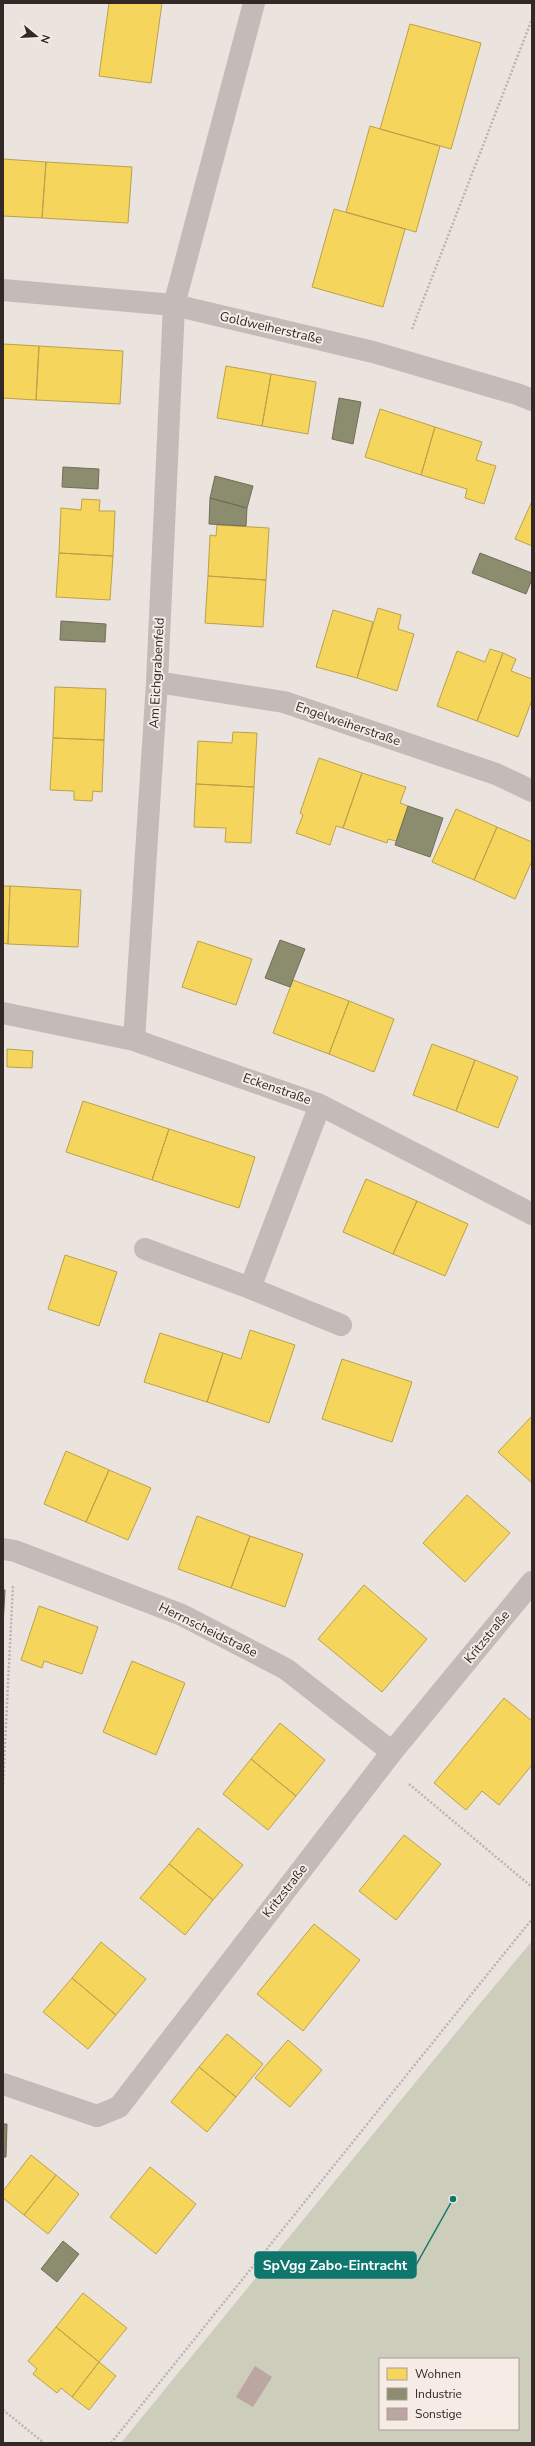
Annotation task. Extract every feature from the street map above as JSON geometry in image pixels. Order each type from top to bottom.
[{"type":"street","name":"Am Eichgrabenfeld","points":[[134,1040],[157,682],[174,305],[254,3]]},
{"type":"street","name":"Goldweiherstraße","points":[[3,290],[174,305],[401,360],[517,394],[532,400]]},
{"type":"street","name":"Engelweiherstraße","points":[[157,682],[284,702],[496,774],[532,791]]},
{"type":"street","name":"Eckenstraße","points":[[3,1013],[134,1040],[320,1105],[532,1214]]},
{"type":"street","points":[[250,1288],[320,1105]]},
{"type":"street","points":[[145,1249],[250,1288],[341,1325]]},
{"type":"street","name":"Herrnscheidstraße","points":[[9,1550],[182,1615],[286,1668],[392,1752]]},
{"type":"street","name":"Kritzstraße","points":[[3,2084],[97,2116],[119,2107],[392,1752],[532,1582]]},
{"type":"path","points":[[401,360],[532,19]]},
{"type":"path","points":[[3,1784],[9,1550]]},
{"type":"path","points":[[392,1752],[406,1782],[532,1887]]},
{"type":"path","points":[[111,2443],[532,1919]]},
{"type":"path","points":[[3,2410],[44,2443]]},
{"type":"green space","points":[[532,1941],[532,2443],[121,2443],[477,2007]]},
{"type":"building: Wohnen","points":[[109,3],[162,3],[151,83],[99,76]]},
{"type":"building: Wohnen","points":[[410,24],[481,43],[451,149],[380,129]]},
{"type":"building: Wohnen","points":[[370,126],[440,146],[416,232],[346,212]]},
{"type":"building: Wohnen","points":[[3,159],[46,162],[42,218],[3,216]]},
{"type":"building: Wohnen","points":[[46,162],[132,167],[128,223],[42,218]]},
{"type":"building: Wohnen","points":[[334,209],[405,229],[383,307],[312,287]]},
{"type":"building: Wohnen","points":[[3,344],[39,346],[36,400],[3,398]]},
{"type":"building: Wohnen","points":[[39,346],[123,351],[120,404],[36,400]]},
{"type":"building: Wohnen","points":[[226,366],[271,374],[262,426],[217,418]]},
{"type":"building: Wohnen","points":[[271,374],[316,382],[308,434],[262,426]]},
{"type":"building: Wohnen","points":[[380,409],[435,427],[421,475],[365,457]]},
{"type":"building: Wohnen","points":[[435,427],[482,442],[476,460],[496,466],[484,504],[465,498],[467,489],[421,475]]},
{"type":"building: Wohnen","points":[[82,499],[100,500],[99,511],[115,511],[113,556],[59,553],[61,508],[81,510]]},
{"type":"building: Wohnen","points":[[532,501],[532,546],[515,539]]},
{"type":"building: Wohnen","points":[[217,525],[269,528],[266,580],[208,576],[210,535],[216,536]]},
{"type":"building: Wohnen","points":[[59,553],[113,556],[110,600],[56,597]]},
{"type":"building: Wohnen","points":[[208,576],[266,580],[263,627],[205,623]]},
{"type":"building: Wohnen","points":[[378,608],[401,615],[398,629],[414,634],[397,691],[357,678]]},
{"type":"building: Wohnen","points":[[333,610],[373,622],[357,678],[316,667]]},
{"type":"building: Wohnen","points":[[490,649],[503,653],[477,721],[437,706],[457,651],[485,662]]},
{"type":"building: Wohnen","points":[[503,653],[516,659],[511,671],[532,679],[532,700],[518,737],[477,721]]},
{"type":"building: Wohnen","points":[[55,687],[106,689],[104,740],[53,738]]},
{"type":"building: Wohnen","points":[[233,732],[257,733],[254,787],[196,784],[198,741],[232,743]]},
{"type":"building: Wohnen","points":[[53,738],[104,740],[102,792],[93,791],[92,801],[74,800],[74,791],[50,790]]},
{"type":"building: Wohnen","points":[[319,758],[362,773],[343,828],[336,826],[330,845],[296,833],[303,815],[300,813]]},
{"type":"building: Wohnen","points":[[362,773],[406,787],[400,803],[408,806],[396,841],[388,839],[387,843],[343,828]]},
{"type":"building: Wohnen","points":[[196,784],[254,787],[251,843],[225,842],[226,828],[194,827]]},
{"type":"building: Wohnen","points":[[456,809],[497,827],[474,880],[432,862]]},
{"type":"building: Wohnen","points":[[497,827],[532,842],[532,861],[515,899],[474,880]]},
{"type":"building: Wohnen","points":[[3,886],[10,886],[8,944],[3,943]]},
{"type":"building: Wohnen","points":[[10,886],[81,890],[78,947],[8,944]]},
{"type":"building: Wohnen","points":[[198,941],[252,959],[236,1005],[182,987]]},
{"type":"building: Wohnen","points":[[293,980],[349,1001],[329,1054],[273,1033]]},
{"type":"building: Wohnen","points":[[349,1001],[394,1019],[374,1072],[329,1054]]},
{"type":"building: Wohnen","points":[[432,1044],[475,1060],[456,1111],[413,1095]]},
{"type":"building: Wohnen","points":[[7,1049],[33,1051],[32,1068],[7,1067]]},
{"type":"building: Wohnen","points":[[475,1060],[518,1077],[498,1128],[456,1111]]},
{"type":"building: Wohnen","points":[[83,1101],[169,1129],[152,1180],[66,1152]]},
{"type":"building: Wohnen","points":[[169,1129],[255,1157],[239,1208],[152,1180]]},
{"type":"building: Wohnen","points":[[366,1179],[417,1201],[393,1254],[343,1232]]},
{"type":"building: Wohnen","points":[[417,1201],[468,1224],[445,1276],[393,1254]]},
{"type":"building: Wohnen","points":[[65,1255],[117,1272],[99,1326],[48,1309]]},
{"type":"building: Wohnen","points":[[250,1330],[295,1345],[269,1423],[207,1402],[223,1353],[241,1359]]},
{"type":"building: Wohnen","points":[[160,1333],[223,1353],[207,1402],[144,1382]]},
{"type":"building: Wohnen","points":[[342,1359],[412,1382],[392,1442],[322,1419]]},
{"type":"building: Wohnen","points":[[532,1416],[532,1483],[498,1452]]},
{"type":"building: Wohnen","points":[[66,1451],[109,1470],[86,1522],[44,1504]]},
{"type":"building: Wohnen","points":[[109,1470],[151,1488],[128,1540],[86,1522]]},
{"type":"building: Wohnen","points":[[467,1495],[510,1533],[465,1582],[423,1543]]},
{"type":"building: Wohnen","points":[[197,1516],[250,1536],[231,1588],[178,1569]]},
{"type":"building: Wohnen","points":[[250,1536],[303,1554],[285,1607],[231,1588]]},
{"type":"building: Wohnen","points":[[364,1585],[427,1639],[382,1692],[318,1639]]},
{"type":"building: Wohnen","points":[[39,1606],[98,1627],[82,1674],[44,1661],[42,1668],[21,1660]]},
{"type":"building: Wohnen","points":[[132,1661],[185,1683],[156,1755],[103,1732]]},
{"type":"building: Wohnen","points":[[504,1698],[532,1721],[532,1765],[499,1805],[482,1791],[466,1810],[434,1783]]},
{"type":"building: Wohnen","points":[[280,1723],[325,1760],[296,1796],[251,1759]]},
{"type":"building: Wohnen","points":[[251,1759],[296,1796],[268,1830],[223,1794]]},
{"type":"building: Wohnen","points":[[198,1828],[243,1865],[213,1900],[169,1864]]},
{"type":"building: Wohnen","points":[[404,1835],[441,1864],[396,1920],[359,1891]]},
{"type":"building: Wohnen","points":[[169,1864],[213,1900],[185,1935],[140,1898]]},
{"type":"building: Wohnen","points":[[314,1924],[360,1960],[303,2031],[257,1994]]},
{"type":"building: Wohnen","points":[[101,1942],[146,1979],[116,2015],[72,1978]]},
{"type":"building: Wohnen","points":[[72,1978],[116,2015],[88,2049],[43,2012]]},
{"type":"building: Wohnen","points":[[227,2034],[263,2064],[236,2097],[199,2067]]},
{"type":"building: Wohnen","points":[[288,2040],[322,2070],[290,2107],[255,2078]]},
{"type":"building: Wohnen","points":[[199,2067],[236,2097],[207,2132],[171,2102]]},
{"type":"building: Wohnen","points":[[31,2155],[56,2175],[24,2215],[3,2198],[3,2191]]},
{"type":"building: Wohnen","points":[[150,2167],[196,2204],[156,2254],[110,2217]]},
{"type":"building: Wohnen","points":[[56,2175],[79,2194],[48,2234],[24,2215]]},
{"type":"building: Wohnen","points":[[83,2293],[127,2328],[99,2362],[56,2327]]},
{"type":"building: Wohnen","points":[[56,2327],[99,2362],[72,2397],[61,2388],[57,2393],[33,2374],[37,2369],[28,2361]]},
{"type":"building: Wohnen","points":[[99,2362],[116,2376],[89,2410],[72,2397]]},
{"type":"building: Industrie","points":[[339,398],[361,402],[353,444],[332,439]]},
{"type":"building: Industrie","points":[[63,467],[99,469],[98,489],[62,487]]},
{"type":"building: Industrie","points":[[215,476],[253,486],[247,508],[210,498]]},
{"type":"building: Industrie","points":[[210,498],[247,508],[246,526],[209,524]]},
{"type":"building: Industrie","points":[[480,553],[532,573],[532,579],[526,594],[472,573]]},
{"type":"building: Industrie","points":[[61,621],[106,624],[105,642],[60,640]]},
{"type":"building: Industrie","points":[[408,806],[443,818],[430,857],[395,845]]},
{"type":"building: Industrie","points":[[280,940],[305,949],[290,987],[265,978]]},
{"type":"building: Industrie","points":[[3,1590],[5,1590],[3,1626]]},
{"type":"building: Industrie","points":[[3,2124],[7,2124],[6,2157],[3,2157]]},
{"type":"building: Industrie","points":[[63,2241],[79,2254],[57,2282],[41,2269]]},
{"type":"building: Sonstige","points":[[255,2366],[272,2377],[253,2407],[236,2397]]},
{"type":"place","name":"SpVgg Zabo-Eintracht","points":[[453,2199]]}]
